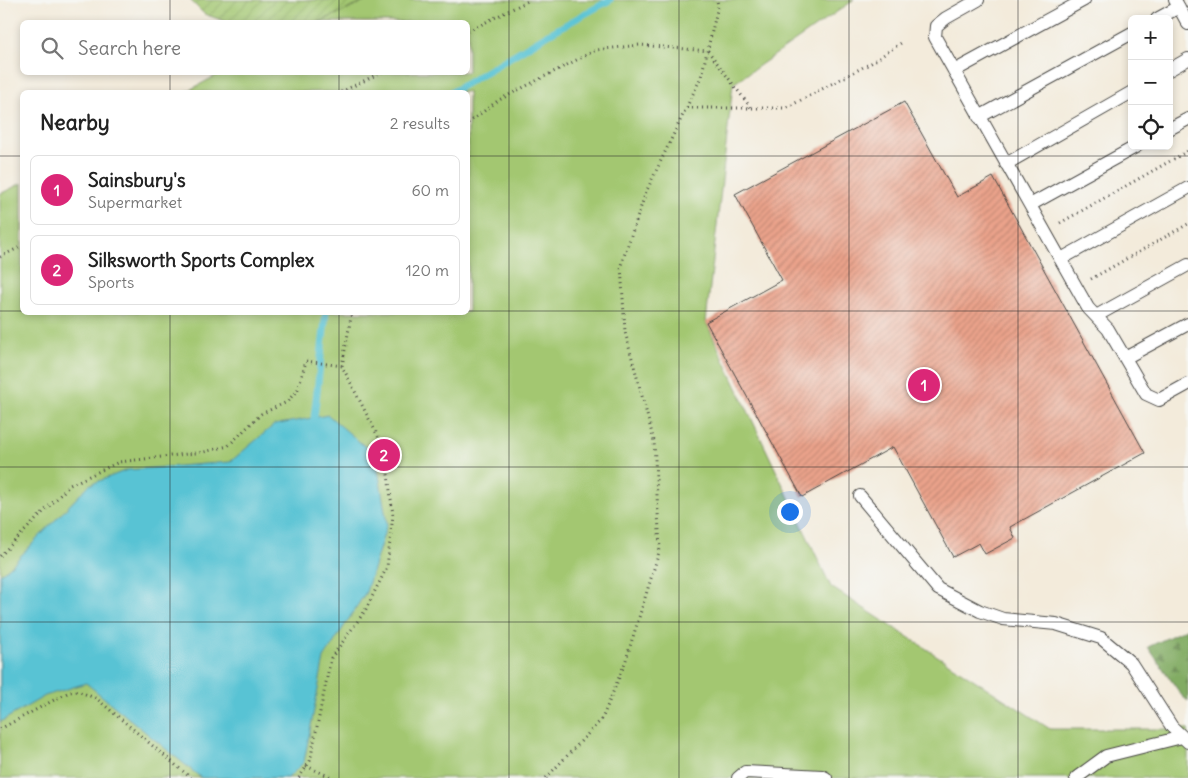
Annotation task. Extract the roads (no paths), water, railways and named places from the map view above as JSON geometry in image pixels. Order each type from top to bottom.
[{"type":"lane","points":[[978,0],[946,18],[936,26],[935,37],[1088,308],[1108,330],[1146,394],[1159,400],[1188,384]]},
{"type":"lane","points":[[954,71],[1084,0]]},
{"type":"lane","points":[[1162,15],[1177,4],[1188,24]]},
{"type":"lane","points":[[980,117],[1128,35]]},
{"type":"lane","points":[[1173,68],[1188,59]]},
{"type":"lane","points":[[1006,164],[1128,94]]},
{"type":"lane","points":[[1173,127],[1188,118]]},
{"type":"lane","points":[[1030,205],[1130,150]]},
{"type":"lane","points":[[1060,259],[1188,188]]},
{"type":"lane","points":[[1096,316],[1188,265]]},
{"type":"lane","points":[[1125,358],[1188,324]]},
{"type":"lane","points":[[860,496],[938,589],[1003,619],[1056,624],[1101,638],[1131,663],[1172,727],[1185,740]]},
{"type":"lane","points":[[1076,778],[1106,756],[1185,740]]},
{"type":"lane","points":[[738,778],[745,772],[822,776],[826,778]]},
{"type":"water","points":[[328,415],[376,456],[387,524],[366,592],[324,658],[304,762],[288,778],[200,777],[86,683],[45,696],[0,722],[0,574],[9,568],[89,485],[127,470],[230,462],[274,425]]},
{"type":"waterway","points":[[455,90],[610,0]]},
{"type":"waterway","points":[[314,418],[326,315]]},
{"type":"place","name":"Sainsbury's","points":[[924,385]]},
{"type":"place","name":"Silksworth Sports Complex","points":[[384,455]]}]
